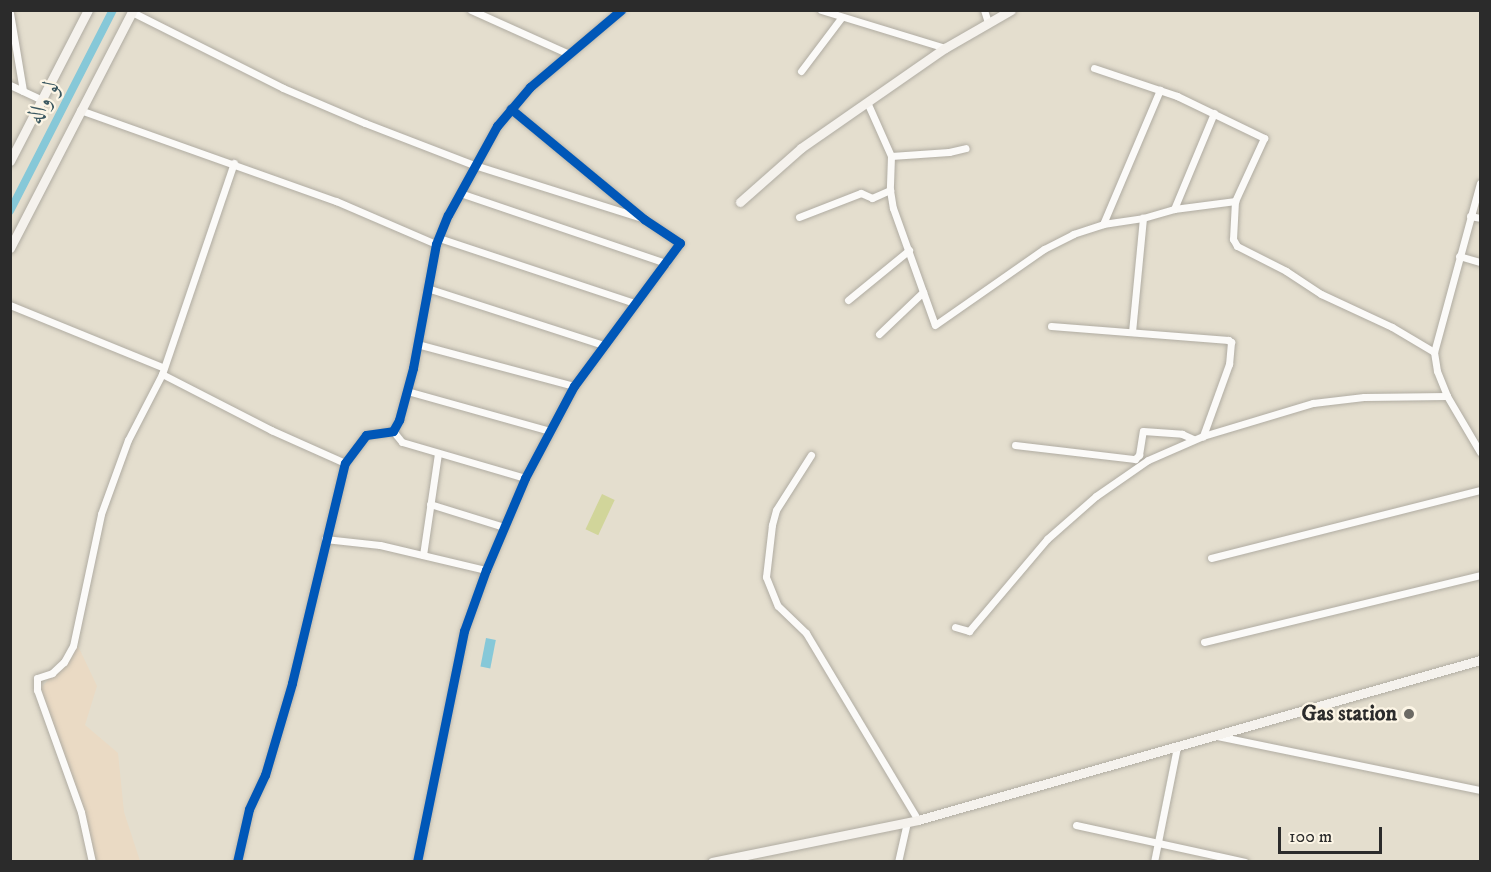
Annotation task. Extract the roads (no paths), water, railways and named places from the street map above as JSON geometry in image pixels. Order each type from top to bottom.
[{"type":"main road","points":[[10,161],[88,10]]},
{"type":"main road","points":[[740,202],[801,148],[945,48],[1011,10]]},
{"type":"main road","points":[[10,248],[132,11]]},
{"type":"main road","points":[[712,861],[918,820],[1480,660]]},
{"type":"street","points":[[471,10],[569,54]]},
{"type":"street","points":[[393,431],[399,420],[407,391],[437,241],[474,165],[497,126],[530,87],[621,10]]},
{"type":"street","points":[[821,10],[945,48]]},
{"type":"street","points":[[984,10],[988,22]]},
{"type":"street","points":[[132,11],[292,92],[474,165],[644,219]]},
{"type":"street","points":[[10,13],[23,91]]},
{"type":"street","points":[[801,71],[841,18]]},
{"type":"street","points":[[1094,68],[1160,90],[1264,138],[1234,201],[1233,239],[1237,246],[1286,271],[1321,294],[1392,327],[1434,352]]},
{"type":"street","points":[[10,86],[42,100]]},
{"type":"street","points":[[1103,224],[1160,90]]},
{"type":"street","points":[[867,102],[891,156],[890,190],[893,208],[932,322],[937,324],[1044,249],[1073,234],[1103,224],[1143,218],[1174,208],[1234,201]]},
{"type":"street","points":[[417,861],[464,631],[504,527],[525,478],[574,386],[681,243],[644,219],[511,109]]},
{"type":"street","points":[[80,110],[234,163],[437,241],[634,303]]},
{"type":"street","points":[[1174,208],[1214,113]]},
{"type":"street","points":[[891,156],[949,152],[966,148]]},
{"type":"street","points":[[92,861],[81,812],[37,690],[37,678],[52,673],[64,662],[73,646],[101,514],[128,440],[163,371],[234,163]]},
{"type":"street","points":[[1480,183],[1434,352],[1437,371],[1447,396],[1480,453]]},
{"type":"street","points":[[799,217],[861,194],[872,198],[890,190]]},
{"type":"street","points":[[460,193],[666,263]]},
{"type":"street","points":[[1470,216],[1480,218]]},
{"type":"street","points":[[1132,332],[1143,218]]},
{"type":"street","points":[[848,300],[909,250]]},
{"type":"street","points":[[1459,256],[1480,262]]},
{"type":"street","points":[[427,288],[603,345]]},
{"type":"street","points":[[879,334],[923,292]]},
{"type":"street","points":[[10,305],[163,371],[271,430],[345,463]]},
{"type":"street","points":[[1051,326],[1224,338],[1231,342],[1229,364],[1218,401],[1203,436]]},
{"type":"street","points":[[417,344],[574,386]]},
{"type":"street","points":[[407,391],[550,431]]},
{"type":"street","points":[[955,627],[969,631],[1047,539],[1096,496],[1148,460],[1203,436],[1313,403],[1364,397],[1447,396]]},
{"type":"street","points":[[237,861],[249,809],[265,775],[292,683],[345,463],[366,435],[393,431]]},
{"type":"street","points":[[393,431],[402,442],[525,478]]},
{"type":"street","points":[[1015,445],[1135,459],[1139,455],[1143,431],[1182,434],[1193,440]]},
{"type":"street","points":[[423,555],[438,453]]},
{"type":"street","points":[[811,455],[776,510],[766,576],[778,606],[806,633],[918,820]]},
{"type":"street","points":[[1211,558],[1480,490]]},
{"type":"street","points":[[430,504],[504,527]]},
{"type":"street","points":[[325,539],[380,546],[486,570]]},
{"type":"street","points":[[1204,642],[1480,575]]},
{"type":"street","points":[[1217,736],[1480,790]]},
{"type":"street","points":[[1154,861],[1177,747]]},
{"type":"street","points":[[898,861],[907,822]]},
{"type":"street","points":[[1076,825],[1245,861]]},
{"type":"water","points":[[486,638],[496,640],[490,668],[480,666]]},
{"type":"waterway","name":"لو واله","points":[[10,211],[113,10]]},
{"type":"place","name":"Gas station","points":[[1409,714]]}]
